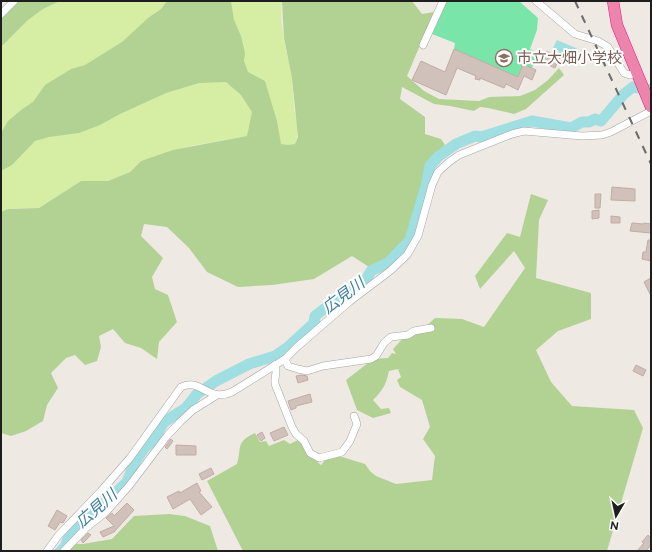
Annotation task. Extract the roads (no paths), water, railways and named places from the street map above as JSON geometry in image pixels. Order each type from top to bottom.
[{"type":"highway","points":[[613,1],[618,25],[651,107]]},
{"type":"street","points":[[1,14],[14,1]]},
{"type":"street","points":[[424,45],[443,1]]},
{"type":"street","points":[[536,1],[575,34],[608,47],[624,73],[638,77]]},
{"type":"street","points":[[47,551],[58,536],[130,458],[181,387],[188,384],[197,386],[215,395],[222,396],[232,392],[285,359],[349,302],[390,271],[407,255],[418,236],[432,185],[438,172],[449,162],[459,155],[512,134],[524,131],[582,136],[602,135],[611,132],[651,110]]},
{"type":"street","points":[[285,359],[288,366],[298,370],[307,371],[346,362],[371,359],[376,356],[384,343],[391,337],[431,328]]},
{"type":"street","points":[[275,365],[277,371],[275,384],[292,427],[296,434],[304,441],[310,453],[315,457],[319,458],[342,452],[346,448],[357,424],[354,416]]},
{"type":"street","points":[[64,551],[86,528],[106,512],[130,486],[167,436],[180,422],[193,410],[215,395]]},
{"type":"water","points":[[557,40],[578,49],[573,60],[558,54],[559,51],[553,48]]},
{"type":"waterway","name":"広見川","points":[[61,551],[65,547],[71,530],[127,482],[135,462],[145,447],[153,441],[164,422],[186,408],[197,394],[216,381],[249,364],[275,356],[288,347],[314,323],[315,316],[341,296],[349,294],[365,282],[371,271],[388,263],[410,240],[426,186],[430,166],[439,156],[456,144],[475,136],[481,137],[532,121],[571,128],[582,122],[589,122],[595,119],[601,121],[624,94],[633,87],[651,90]]},
{"type":"railway","points":[[575,1],[651,164]]},
{"type":"place","name":"市立大畑小学校","points":[[504,58]]}]
